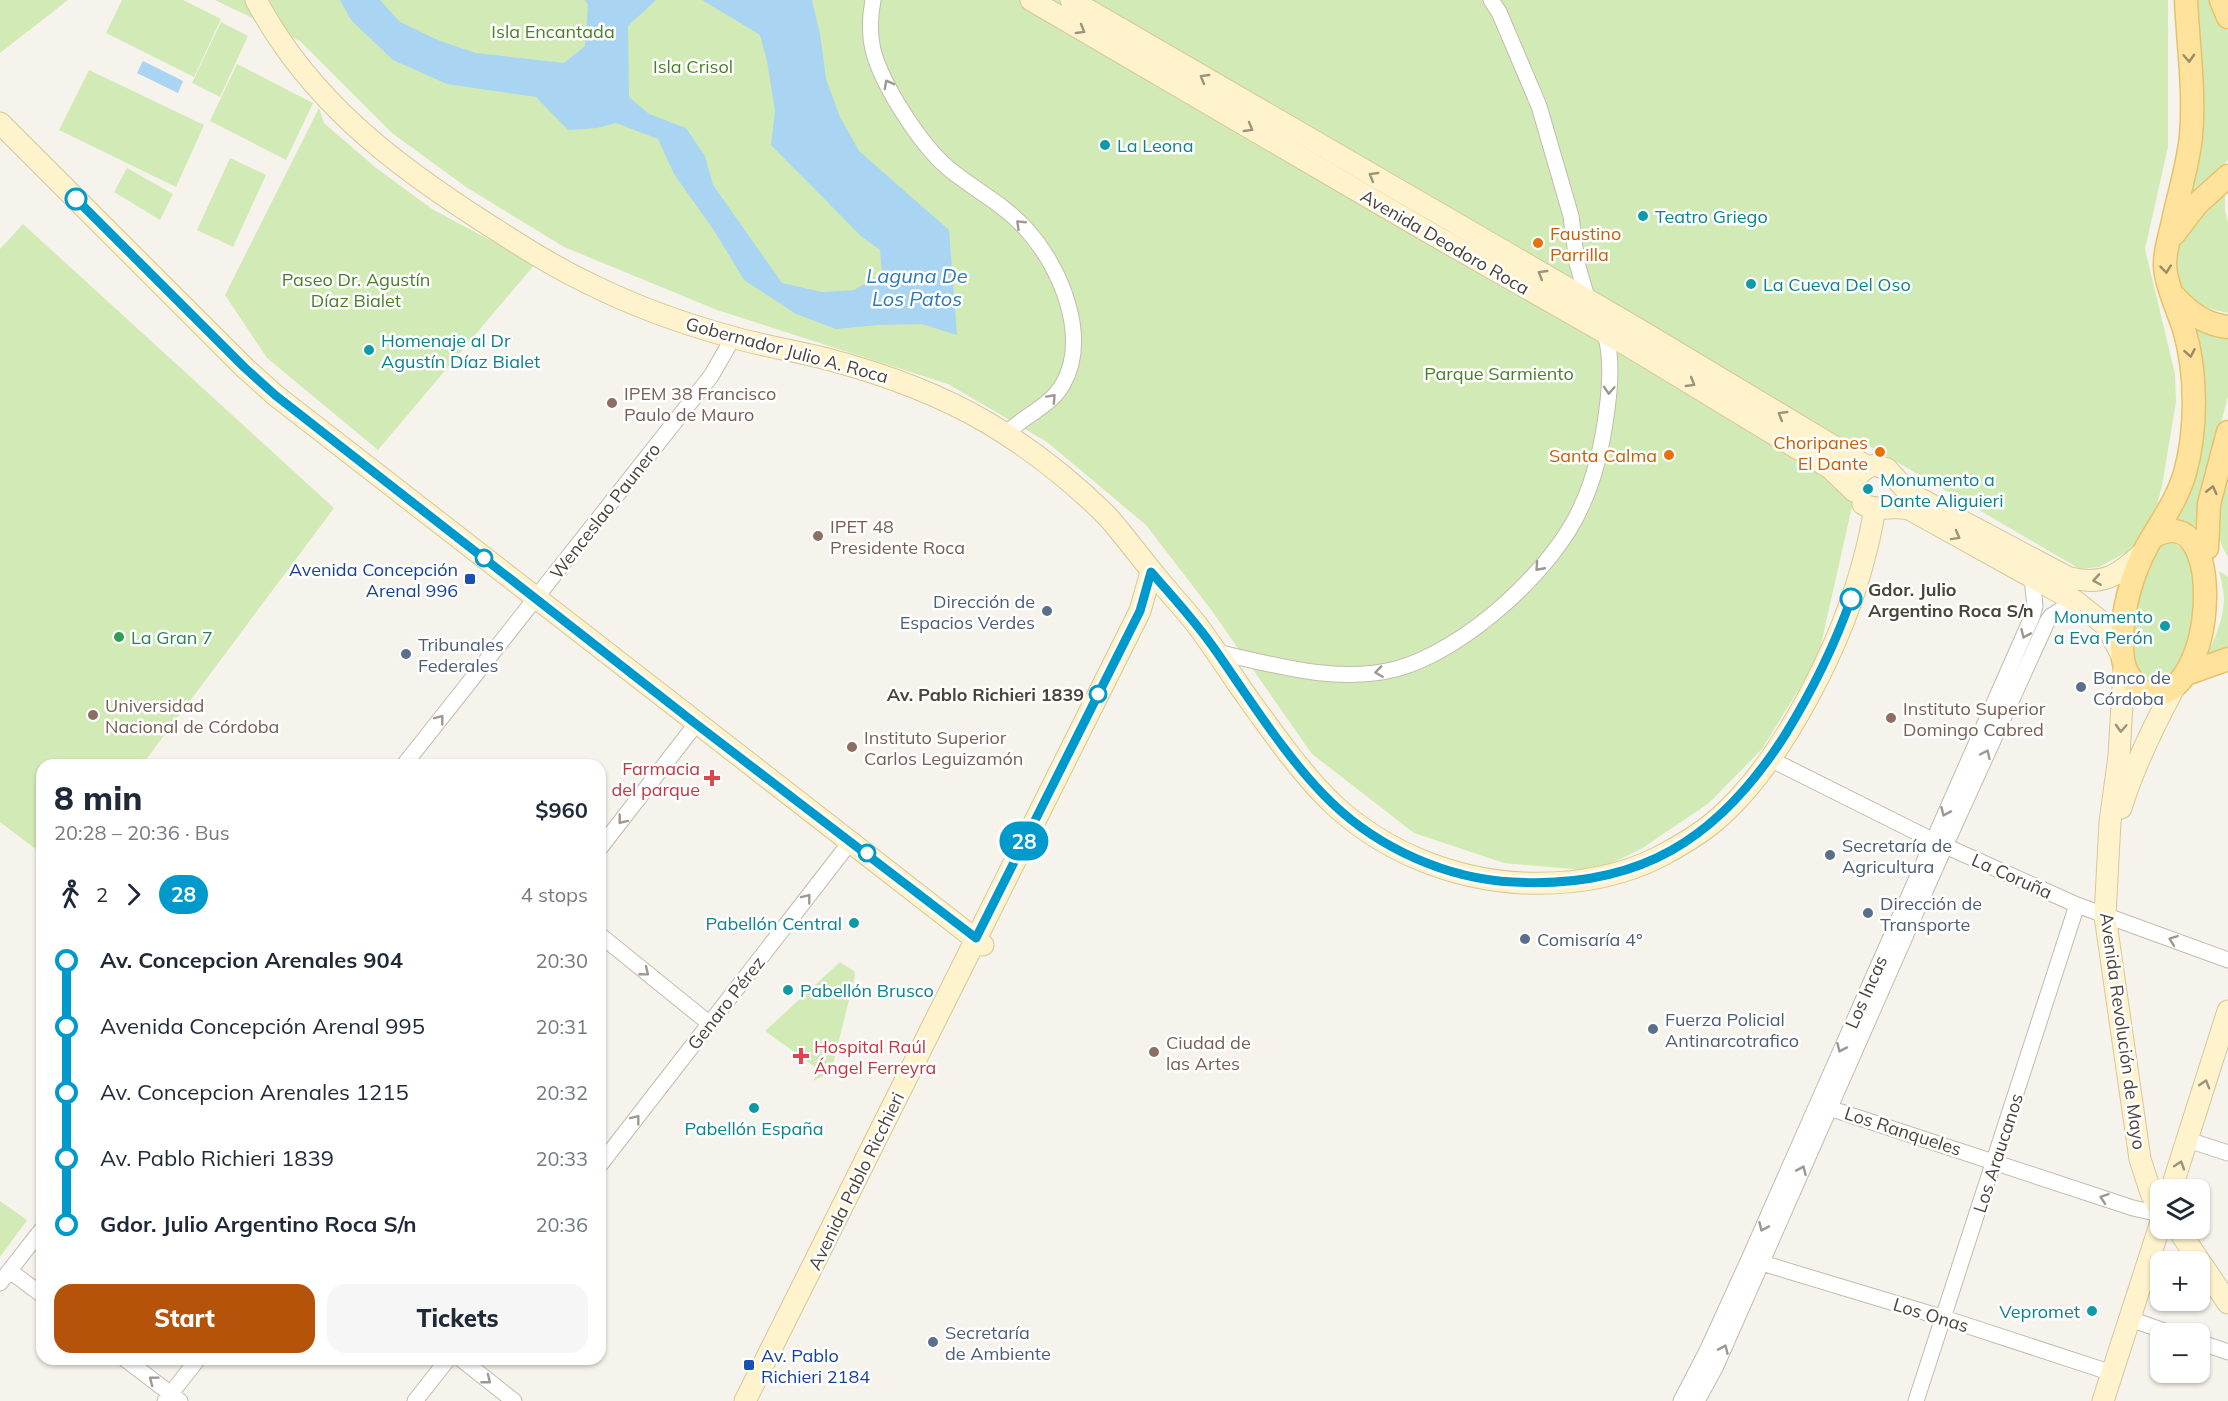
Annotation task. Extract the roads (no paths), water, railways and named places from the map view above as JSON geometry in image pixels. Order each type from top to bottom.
[{"type":"main road","name":"Gobernador Julio A. Roca","points":[[256,0],[294,61],[328,100],[383,152],[428,187],[529,250],[621,299],[733,338],[823,358],[880,374],[962,408],[1032,451],[1086,497],[1109,518],[1167,590]]},
{"type":"main road","name":"Avenida Deodoro Roca","points":[[1031,0],[1420,228],[1604,332],[1830,468],[1854,490],[1861,503],[1879,508]]},
{"type":"main road","name":"Avenida Deodoro Roca","points":[[1071,0],[1648,335],[1868,467],[1881,466],[1892,473],[1909,493],[2067,577],[2083,582],[2106,579],[2127,567],[2149,544]]},
{"type":"main road","points":[[2123,664],[2125,607],[2134,576],[2149,544],[2172,505],[2184,476],[2190,447],[2193,381],[2189,349],[2165,270],[2168,241],[2191,137],[2186,0]]},
{"type":"main road","points":[[2222,0],[2228,17]]},
{"type":"main road","points":[[0,123],[258,381],[533,602]]},
{"type":"main road","points":[[0,136],[248,383],[978,945]]},
{"type":"main road","points":[[2168,241],[2197,204],[2228,176]]},
{"type":"main road","points":[[2174,296],[2194,316],[2228,327]]},
{"type":"main road","points":[[2182,681],[2202,648],[2212,618],[2215,580],[2211,493],[2228,432]]},
{"type":"main road","points":[[1854,490],[1856,479],[1868,467]]},
{"type":"main road","points":[[1167,590],[1194,621],[1278,737],[1332,803],[1360,825],[1402,851],[1431,865],[1481,879],[1565,883],[1605,876],[1650,861],[1676,848],[1716,821],[1744,792],[1770,759],[1821,672],[1840,631],[1879,508],[1893,500],[1896,495],[1895,478]]},
{"type":"main road","points":[[1879,508],[1901,507],[1911,510],[2075,601],[2104,624],[2134,683],[2145,692],[2158,693],[2228,659]]},
{"type":"main road","points":[[2149,544],[2170,531],[2183,532],[2198,539],[2213,557]]},
{"type":"main road","name":"Avenida Pablo Ricchieri","points":[[753,1401],[1140,611],[1151,572]]},
{"type":"main road","name":"Avenida Pablo Ricchieri","points":[[745,1401],[1153,604],[1167,590]]},
{"type":"main road","name":"Avenida Revolución de Mayo","points":[[2123,664],[2120,748],[2108,849],[2105,916],[2140,1159],[2150,1190]]},
{"type":"main road","name":"Avenida Revolución de Mayo","points":[[2108,849],[2134,770],[2182,681]]},
{"type":"main road","points":[[2175,1179],[2228,1011]]},
{"type":"main road","points":[[2103,1401],[2156,1239]]},
{"type":"main road","points":[[2184,1239],[2228,1303]]},
{"type":"street","points":[[873,0],[870,14],[873,49],[880,68],[903,111],[931,151],[947,168],[1006,210],[1026,229],[1040,247],[1059,282],[1071,313],[1074,333],[1071,367],[1064,382],[1046,406],[1014,426],[1006,434]]},
{"type":"street","points":[[1217,652],[1314,672],[1347,675],[1377,672],[1409,665],[1460,640],[1500,609],[1560,544],[1583,504],[1599,453],[1606,419],[1610,374],[1604,332],[1588,301],[1577,263],[1571,216],[1539,106],[1499,4]]},
{"type":"street","name":"Wenceslao Paunero","points":[[409,759],[711,376],[733,338]]},
{"type":"street","name":"Los Incas","points":[[1697,1401],[1716,1366],[1755,1261],[1939,843],[2032,617],[2035,606],[2031,578]]},
{"type":"street","name":"Los Incas","points":[[1939,843],[2047,622],[2064,607],[2075,601]]},
{"type":"street","points":[[606,840],[694,727]]},
{"type":"street","name":"La Coruña","points":[[1770,759],[1939,843],[2077,905],[2228,960]]},
{"type":"street","name":"Genaro Pérez","points":[[606,1157],[849,844]]},
{"type":"street","name":"Los Araucanos","points":[[1916,1401],[2077,905]]},
{"type":"street","points":[[606,940],[710,1024]]},
{"type":"street","name":"Los Ranqueles","points":[[1823,1106],[2150,1212]]},
{"type":"street","points":[[2188,1140],[2228,1153]]},
{"type":"street","points":[[0,1283],[36,1237]]},
{"type":"street","name":"Los Incas","points":[[1681,1401],[1755,1261]]},
{"type":"street","name":"Los Onas","points":[[1755,1261],[1944,1318],[2112,1373]]},
{"type":"street","points":[[10,1271],[36,1290]]},
{"type":"street","points":[[2130,1319],[2150,1326]]},
{"type":"street","points":[[2210,1346],[2228,1352]]},
{"type":"street","points":[[132,1365],[172,1399],[194,1365]]},
{"type":"street","points":[[415,1401],[443,1365]]},
{"type":"street","points":[[469,1365],[514,1401]]},
{"type":"water","name":"Laguna De Los Patos","points":[[340,0],[380,0],[400,22],[440,41],[476,53],[564,63],[585,46],[588,5],[585,0],[656,0],[628,26],[629,97],[649,114],[686,128],[705,156],[713,185],[782,283],[822,292],[854,290],[882,274],[880,250],[861,236],[771,145],[775,111],[767,61],[760,35],[702,0],[812,0],[820,34],[826,79],[840,117],[859,151],[949,230],[957,335],[922,324],[836,329],[796,314],[744,280],[715,232],[674,174],[658,139],[616,123],[597,128],[568,130],[536,97],[447,84],[393,60],[351,20]]},
{"type":"water","points":[[143,61],[183,81],[178,93],[137,73]]},
{"type":"place","name":"La Leona","points":[[1105,145]]},
{"type":"place","name":"Teatro Griego","points":[[1643,216]]},
{"type":"place","name":"Faustino Parrilla","points":[[1538,243]]},
{"type":"place","name":"La Cueva Del Oso","points":[[1751,284]]},
{"type":"place","name":"Homenaje al Dr Agustín Díaz Bialet","points":[[369,350]]},
{"type":"place","name":"IPEM 38 Francisco Paulo de Mauro","points":[[612,403]]},
{"type":"place","name":"Choripanes El Dante","points":[[1880,452]]},
{"type":"place","name":"Santa Calma","points":[[1669,455]]},
{"type":"place","name":"Monumento a Dante Aliguieri","points":[[1868,489]]},
{"type":"place","name":"IPET 48 Presidente Roca","points":[[818,536]]},
{"type":"place","name":"Avenida Concepción Arenal 996","points":[[470,579]]},
{"type":"place","name":"Gdor. Julio Argentino Roca S/n","points":[[1851,599]]},
{"type":"place","name":"Dirección de Espacios Verdes","points":[[1047,611]]},
{"type":"place","name":"Monumento a Eva Perón","points":[[2165,626]]},
{"type":"place","name":"La Gran 7","points":[[119,637]]},
{"type":"place","name":"Tribunales Federales","points":[[406,654]]},
{"type":"place","name":"Banco de Córdoba","points":[[2081,687]]},
{"type":"place","name":"Av. Pablo Richieri 1839","points":[[1098,694]]},
{"type":"place","name":"Universidad Nacional de Córdoba","points":[[93,715]]},
{"type":"place","name":"Instituto Superior Domingo Cabred","points":[[1891,718]]},
{"type":"place","name":"Instituto Superior Carlos Leguizamón","points":[[852,747]]},
{"type":"place","name":"Farmacia del parque","points":[[712,778]]},
{"type":"place","name":"Secretaría de Agricultura","points":[[1830,855]]},
{"type":"place","name":"Dirección de Transporte","points":[[1868,913]]},
{"type":"place","name":"Pabellón Central","points":[[854,923]]},
{"type":"place","name":"Comisaría 4°","points":[[1525,939]]},
{"type":"place","name":"Pabellón Brusco","points":[[788,990]]},
{"type":"place","name":"Fuerza Policial Antinarcotrafico","points":[[1653,1029]]},
{"type":"place","name":"Ciudad de las Artes","points":[[1154,1052]]},
{"type":"place","name":"Hospital Raúl Ángel Ferreyra","points":[[801,1056]]},
{"type":"place","name":"Pabellón España","points":[[754,1108]]},
{"type":"place","name":"Vepromet","points":[[2092,1311]]},
{"type":"place","name":"Secretaría de Ambiente","points":[[933,1342]]},
{"type":"place","name":"Av. Pablo Richieri 2184","points":[[749,1365]]},
{"type":"park label","name":"Isla Encantada","points":[[553,31]]},
{"type":"park label","name":"Isla Crisol","points":[[693,66]]},
{"type":"park label","name":"Paseo Dr. Agustín Díaz Bialet","points":[[356,289]]},
{"type":"park label","name":"Parque Sarmiento","points":[[1499,373]]}]
